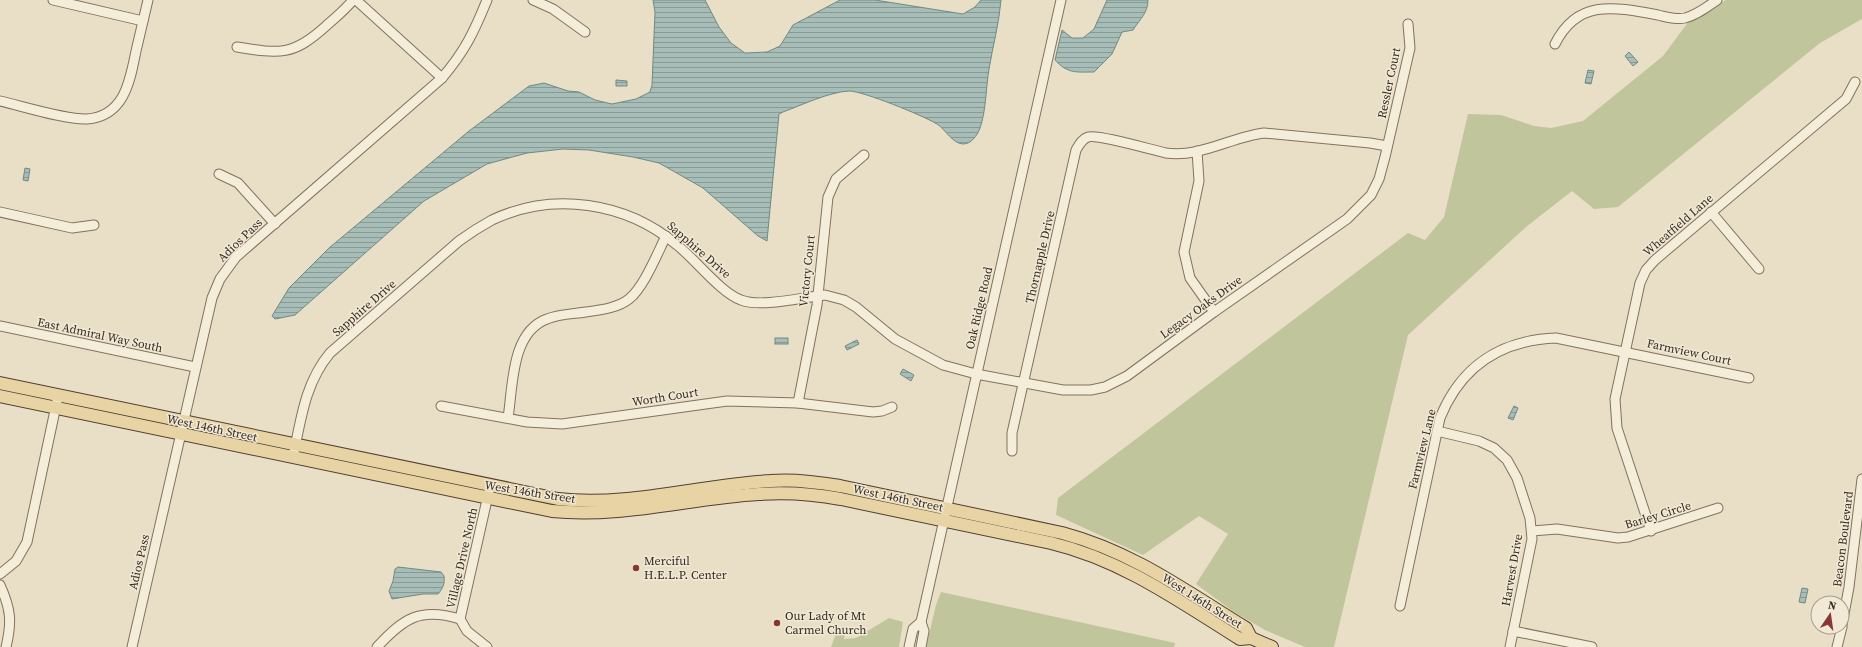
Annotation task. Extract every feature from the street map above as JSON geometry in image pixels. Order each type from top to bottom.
[{"type":"main road","name":"West 146th Street","points":[[0,383],[558,499],[603,500],[749,482],[788,480],[840,486],[945,514]]},
{"type":"main road","name":"West 146th Street","points":[[0,396],[552,511],[603,513],[758,494],[790,493],[945,514],[1062,533],[1110,549],[1147,567],[1246,628],[1250,643]]},
{"type":"main road","points":[[1250,643],[1272,647]]},
{"type":"street","points":[[53,0],[143,20]]},
{"type":"street","points":[[0,101],[73,118],[87,119],[104,114],[115,106],[127,90],[148,0]]},
{"type":"street","points":[[237,47],[273,52],[295,48],[313,38],[353,0]]},
{"type":"street","points":[[356,0],[442,78]]},
{"type":"street","name":"Adios Pass","points":[[133,647],[195,367],[212,298],[220,279],[236,257],[442,78],[459,59],[473,35],[487,0]]},
{"type":"street","points":[[533,0],[553,9],[585,32]]},
{"type":"street","name":"Oak Ridge Road","points":[[921,647],[924,631],[921,622],[1061,0]]},
{"type":"street","points":[[1556,44],[1568,19],[1577,11],[1590,6],[1604,4],[1678,19],[1694,15],[1717,0]]},
{"type":"street","name":"Ressler Court","points":[[1387,146],[1410,48],[1408,24]]},
{"type":"street","name":"Wheatfield Lane","points":[[1651,531],[1617,428],[1615,399],[1624,351],[1640,283],[1646,270],[1655,260],[1846,99],[1855,82]]},
{"type":"street","points":[[1214,312],[1190,278],[1184,252],[1199,181],[1198,151],[1250,134],[1264,133],[1387,146]]},
{"type":"street","name":"Thornapple Drive","points":[[1012,451],[1012,433],[1076,150],[1084,140],[1093,137],[1167,153],[1189,154],[1198,151]]},
{"type":"street","name":"Legacy Oaks Drive","points":[[976,374],[1077,391],[1105,387],[1127,376],[1214,312],[1347,219],[1371,194],[1379,179],[1387,146]]},
{"type":"street","name":"Victory Court","points":[[798,403],[818,296],[828,197],[836,179],[864,155]]},
{"type":"street","points":[[220,174],[232,179],[241,186],[275,224]]},
{"type":"street","name":"Sapphire Drive","points":[[293,457],[310,384],[316,372],[330,353],[459,241],[476,229],[493,220],[528,208],[549,204],[590,205],[640,219],[666,236],[692,257],[722,287],[741,300],[757,303],[825,295],[844,300],[856,307],[895,339],[943,365],[976,374]]},
{"type":"street","points":[[0,212],[72,228],[94,225]]},
{"type":"street","points":[[1711,212],[1759,270]]},
{"type":"street","points":[[508,418],[517,355],[529,330],[546,319],[604,308],[624,302],[630,298],[637,289],[666,236]]},
{"type":"street","name":"East Admiral Way South","points":[[0,326],[195,367]]},
{"type":"street","name":"Farmview Lane","points":[[1400,606],[1437,431],[1446,404],[1462,379],[1489,356],[1507,347],[1531,340],[1556,338],[1624,351]]},
{"type":"street","name":"Farmview Court","points":[[1624,351],[1749,378]]},
{"type":"street","points":[[0,574],[16,561],[27,542],[58,395]]},
{"type":"street","name":"Worth Court","points":[[441,406],[544,424],[570,424],[727,401],[764,400],[873,412],[882,411],[892,407]]},
{"type":"street","name":"Harvest Drive","points":[[1437,431],[1486,443],[1504,457],[1513,468],[1517,478],[1530,518],[1532,531],[1510,647]]},
{"type":"street","name":"Beacon Boulevard","points":[[1848,595],[1862,479]]},
{"type":"street","name":"Village Drive North","points":[[487,647],[467,631],[460,619],[490,486]]},
{"type":"street","name":"Barley Circle","points":[[1532,531],[1557,529],[1618,538],[1651,531],[1718,508]]},
{"type":"street","points":[[0,585],[7,601],[10,615],[10,628],[6,647]]},
{"type":"street","points":[[377,647],[395,627],[411,618],[424,614],[438,613],[460,619]]},
{"type":"street","name":"Oak Ridge Road","points":[[909,647],[913,629],[921,622]]},
{"type":"street","points":[[1513,631],[1592,647]]},
{"type":"street","name":"Beacon Boulevard","points":[[1838,647],[1840,635]]},
{"type":"green space","points":[[1726,0],[1862,0],[1862,19],[1820,43],[1618,207],[1594,209],[1572,191],[1526,227],[1408,335],[1334,647],[1305,647],[1265,630],[1234,612],[1196,584],[1228,534],[1199,516],[1143,555],[1056,515],[1058,498],[1408,233],[1425,240],[1444,217],[1468,114],[1501,115],[1534,126],[1551,128],[1583,121],[1663,56],[1689,21]]},
{"type":"green space","points":[[941,592],[1175,643],[1174,647],[926,647],[936,605]]},
{"type":"green space","points":[[889,618],[903,622],[899,647],[831,647],[838,628],[846,630],[844,639],[856,638]]},
{"type":"water","points":[[653,0],[705,0],[719,27],[731,43],[745,53],[767,52],[780,46],[793,25],[840,0],[875,0],[963,14],[975,7],[981,0],[1001,0],[989,69],[984,114],[980,128],[971,141],[966,144],[959,143],[952,139],[940,126],[930,120],[880,99],[849,91],[824,96],[779,114],[767,241],[758,236],[703,188],[659,163],[589,150],[563,149],[527,153],[487,164],[424,201],[295,315],[275,319],[272,316],[289,288],[329,248],[469,131],[529,86],[544,83],[568,91],[579,92],[595,100],[612,104],[636,99],[650,92],[652,85],[655,12]]},
{"type":"water","points":[[1107,0],[1148,0],[1148,5],[1143,16],[1133,30],[1122,32],[1112,54],[1094,72],[1077,72],[1064,68],[1055,60],[1062,30],[1072,38],[1083,38],[1094,29]]},
{"type":"water","points":[[1629,52],[1638,62],[1633,66],[1625,56]]},
{"type":"water","points":[[1588,70],[1594,71],[1591,84],[1585,83]]},
{"type":"water","points":[[616,80],[627,81],[627,86],[616,86]]},
{"type":"water","points":[[25,168],[30,169],[28,181],[23,180]]},
{"type":"water","points":[[775,338],[788,338],[788,344],[775,344]]},
{"type":"water","points":[[857,340],[859,344],[847,350],[845,346]]},
{"type":"water","points":[[903,369],[914,375],[911,381],[900,374]]},
{"type":"water","points":[[1514,406],[1518,408],[1513,420],[1508,418]]},
{"type":"water","points":[[398,567],[441,572],[444,576],[444,584],[438,594],[423,594],[392,599],[389,591],[393,581],[395,569]]},
{"type":"water","points":[[1802,588],[1808,589],[1805,603],[1799,602]]},
{"type":"place","name":"Merciful H.E.L.P. Center","points":[[636,568]]},
{"type":"place","name":"Our Lady of Mt Carmel Church","points":[[777,623]]}]
